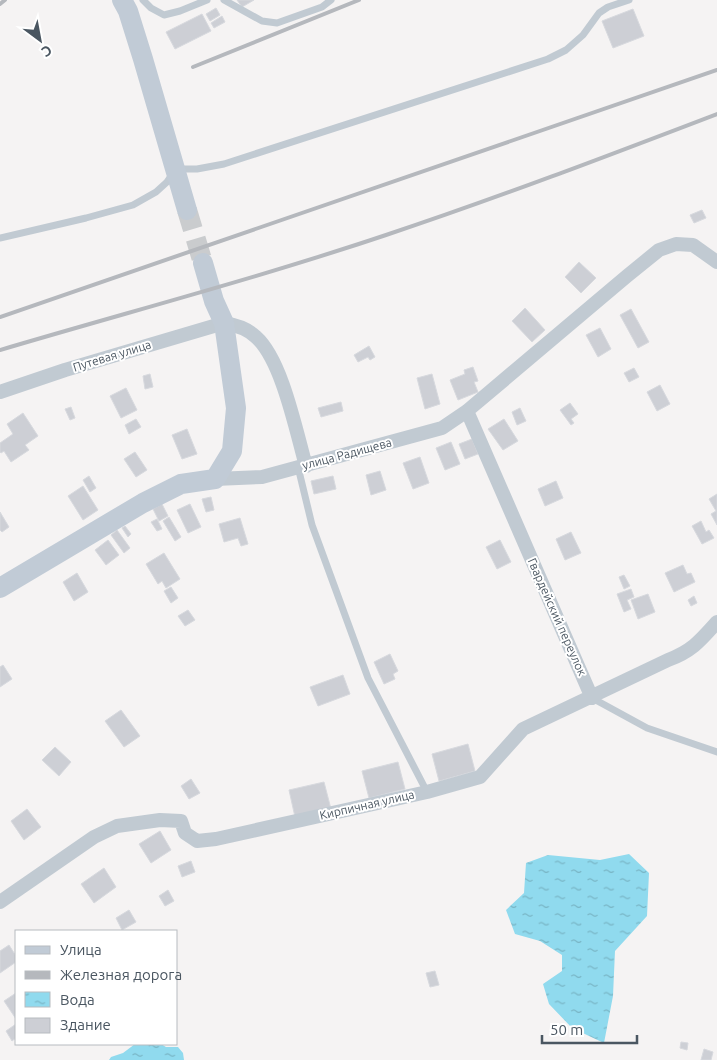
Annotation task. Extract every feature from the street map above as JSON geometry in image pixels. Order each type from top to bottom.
[{"type":"street","points":[[122,0],[128,11],[187,210]]},
{"type":"street","name":"улица Радищева","points":[[0,588],[143,503],[181,484],[216,479],[262,477],[442,428],[467,411],[659,250],[676,244],[693,245],[717,262]]},
{"type":"street","points":[[203,263],[214,301],[224,323],[236,408],[232,451],[216,479]]},
{"type":"street","points":[[224,323],[240,326],[256,336],[270,354],[280,376],[302,467]]},
{"type":"street","name":"Путевая улица","points":[[0,392],[65,370],[224,323]]},
{"type":"street","name":"Гвардейский переулок","points":[[467,411],[592,698]]},
{"type":"street","name":"Кирпичная улица","points":[[0,902],[94,837],[117,826],[174,820],[180,821],[185,833],[196,841],[216,840],[427,792],[480,777],[523,729],[592,698],[668,660],[685,654],[717,622]]},
{"type":"lane","points":[[143,0],[164,15],[207,0]]},
{"type":"lane","points":[[224,0],[262,21],[277,23],[322,7],[331,0]]},
{"type":"lane","points":[[0,238],[134,205],[156,192],[176,169],[196,169],[224,164],[548,59],[566,50],[577,40],[599,13],[608,7],[629,0]]},
{"type":"lane","points":[[302,467],[312,525],[368,678],[427,792]]},
{"type":"lane","points":[[592,698],[647,728],[717,752]]},
{"type":"water","points":[[629,854],[649,873],[647,916],[615,951],[613,996],[604,1043],[572,1028],[549,1004],[543,984],[562,971],[562,955],[540,941],[515,934],[506,910],[524,893],[526,863],[548,855],[600,860]]},
{"type":"water","points":[[134,1045],[163,1045],[166,1047],[178,1047],[183,1053],[184,1060],[109,1060],[111,1057],[123,1053]]},
{"type":"building","points":[[237,0],[254,0],[242,7]]},
{"type":"building","points":[[216,8],[220,15],[210,21],[206,14]]},
{"type":"building","points":[[633,9],[644,36],[613,48],[602,21]]},
{"type":"building","points":[[202,14],[211,31],[175,49],[166,32]]},
{"type":"building","points":[[222,16],[225,22],[214,28],[211,23]]},
{"type":"building","points":[[702,210],[706,218],[694,223],[690,215]]},
{"type":"building","points":[[579,262],[596,278],[581,293],[565,277]]},
{"type":"building","points":[[525,308],[545,330],[532,342],[512,321]]},
{"type":"building","points":[[631,309],[649,342],[638,348],[620,315]]},
{"type":"building","points":[[600,328],[611,349],[598,357],[586,335]]},
{"type":"building","points":[[369,346],[375,357],[370,360],[368,357],[358,362],[354,355]]},
{"type":"building","points":[[473,367],[478,381],[474,382],[478,392],[458,400],[450,380],[465,374],[464,370]]},
{"type":"building","points":[[634,368],[639,377],[629,382],[624,373]]},
{"type":"building","points":[[150,374],[153,387],[145,389],[143,376]]},
{"type":"building","points":[[432,374],[440,404],[425,409],[417,378]]},
{"type":"building","points":[[660,385],[670,404],[657,411],[647,392]]},
{"type":"building","points":[[126,388],[137,410],[121,418],[110,396]]},
{"type":"building","points":[[341,402],[343,411],[321,417],[318,408]]},
{"type":"building","points":[[570,403],[578,414],[571,419],[574,423],[571,425],[560,410]]},
{"type":"building","points":[[71,407],[75,418],[70,420],[65,409]]},
{"type":"building","points":[[520,408],[526,421],[517,425],[512,412]]},
{"type":"building","points":[[23,413],[38,436],[25,445],[29,450],[11,462],[4,451],[0,452],[0,443],[13,434],[7,424]]},
{"type":"building","points":[[136,419],[141,427],[129,434],[125,425]]},
{"type":"building","points":[[504,419],[518,441],[503,450],[488,429]]},
{"type":"building","points":[[187,429],[197,454],[182,459],[172,435]]},
{"type":"building","points":[[472,439],[478,454],[465,459],[459,444]]},
{"type":"building","points":[[451,442],[460,464],[445,470],[436,448]]},
{"type":"building","points":[[135,452],[147,470],[136,477],[124,459]]},
{"type":"building","points":[[420,457],[429,483],[413,489],[403,463]]},
{"type":"building","points":[[380,471],[386,490],[371,495],[366,475]]},
{"type":"building","points":[[89,476],[96,488],[90,492],[83,480]]},
{"type":"building","points":[[333,476],[336,489],[314,494],[311,481]]},
{"type":"building","points":[[556,481],[563,498],[545,506],[538,489]]},
{"type":"building","points":[[83,486],[98,510],[83,520],[68,496]]},
{"type":"building","points":[[717,494],[717,525],[711,514],[716,511],[709,499]]},
{"type":"building","points":[[211,497],[214,510],[206,512],[202,499]]},
{"type":"building","points":[[162,504],[168,516],[159,521],[153,509]]},
{"type":"building","points":[[190,504],[201,527],[188,533],[177,510]]},
{"type":"building","points":[[0,512],[9,527],[2,532],[0,530]]},
{"type":"building","points":[[169,517],[181,537],[175,541],[163,521]]},
{"type":"building","points":[[240,518],[248,544],[241,546],[238,538],[224,542],[219,524]]},
{"type":"building","points":[[157,519],[162,529],[157,531],[151,522]]},
{"type":"building","points":[[701,521],[706,532],[709,530],[714,538],[702,544],[692,526]]},
{"type":"building","points":[[125,526],[131,534],[128,537],[122,528]]},
{"type":"building","points":[[117,530],[130,548],[124,553],[111,535]]},
{"type":"building","points":[[571,532],[581,553],[565,560],[556,539]]},
{"type":"building","points":[[108,540],[119,555],[106,565],[95,550]]},
{"type":"building","points":[[500,540],[511,562],[497,569],[486,547]]},
{"type":"building","points":[[164,553],[180,579],[166,588],[162,581],[158,584],[146,564]]},
{"type":"building","points":[[683,565],[687,574],[691,573],[695,582],[674,592],[665,573]]},
{"type":"building","points":[[77,573],[88,592],[74,601],[63,582]]},
{"type":"building","points":[[624,575],[630,586],[624,589],[619,577]]},
{"type":"building","points":[[171,587],[178,598],[171,603],[164,591]]},
{"type":"building","points":[[631,589],[634,597],[627,600],[631,609],[624,612],[617,594]]},
{"type":"building","points":[[648,594],[655,612],[638,619],[631,600]]},
{"type":"building","points":[[694,596],[697,603],[691,606],[688,600]]},
{"type":"building","points":[[188,610],[195,620],[185,626],[178,616]]},
{"type":"building","points":[[390,654],[398,671],[393,674],[395,679],[384,684],[374,662]]},
{"type":"building","points":[[3,665],[12,679],[0,687],[0,667]]},
{"type":"building","points":[[343,675],[350,694],[318,706],[310,687]]},
{"type":"building","points":[[121,710],[140,736],[124,747],[105,721]]},
{"type":"building","points":[[468,744],[475,771],[439,781],[432,754]]},
{"type":"building","points":[[55,747],[71,762],[59,776],[42,760]]},
{"type":"building","points":[[398,762],[405,789],[369,798],[362,771]]},
{"type":"building","points":[[191,779],[200,793],[189,799],[181,786]]},
{"type":"building","points":[[324,782],[331,809],[295,817],[289,790]]},
{"type":"building","points":[[27,809],[41,827],[24,840],[11,821]]},
{"type":"building","points":[[160,831],[171,850],[151,863],[139,844]]},
{"type":"building","points":[[191,861],[195,872],[182,877],[178,866]]},
{"type":"building","points":[[104,868],[116,887],[94,903],[81,884]]},
{"type":"building","points":[[168,890],[174,901],[165,906],[159,896]]},
{"type":"building","points":[[129,910],[136,922],[122,930],[116,918]]},
{"type":"building","points":[[9,945],[15,954],[15,963],[0,973],[0,951]]},
{"type":"building","points":[[435,971],[439,985],[430,987],[426,973]]},
{"type":"building","points":[[15,994],[15,1018],[4,1001]]},
{"type":"building","points":[[15,1025],[15,1039],[12,1041],[6,1031]]},
{"type":"building","points":[[681,1042],[688,1043],[687,1050],[680,1048]]},
{"type":"building","points":[[704,1049],[713,1052],[711,1060],[701,1060]]},
{"type":"tunnel","points":[[187,210],[203,263]]},
{"type":"railway","points":[[0,4],[5,0]]},
{"type":"railway","points":[[193,67],[359,0]]},
{"type":"railway","points":[[0,317],[717,70]]},
{"type":"railway","points":[[0,350],[338,251],[511,192],[717,114]]}]
